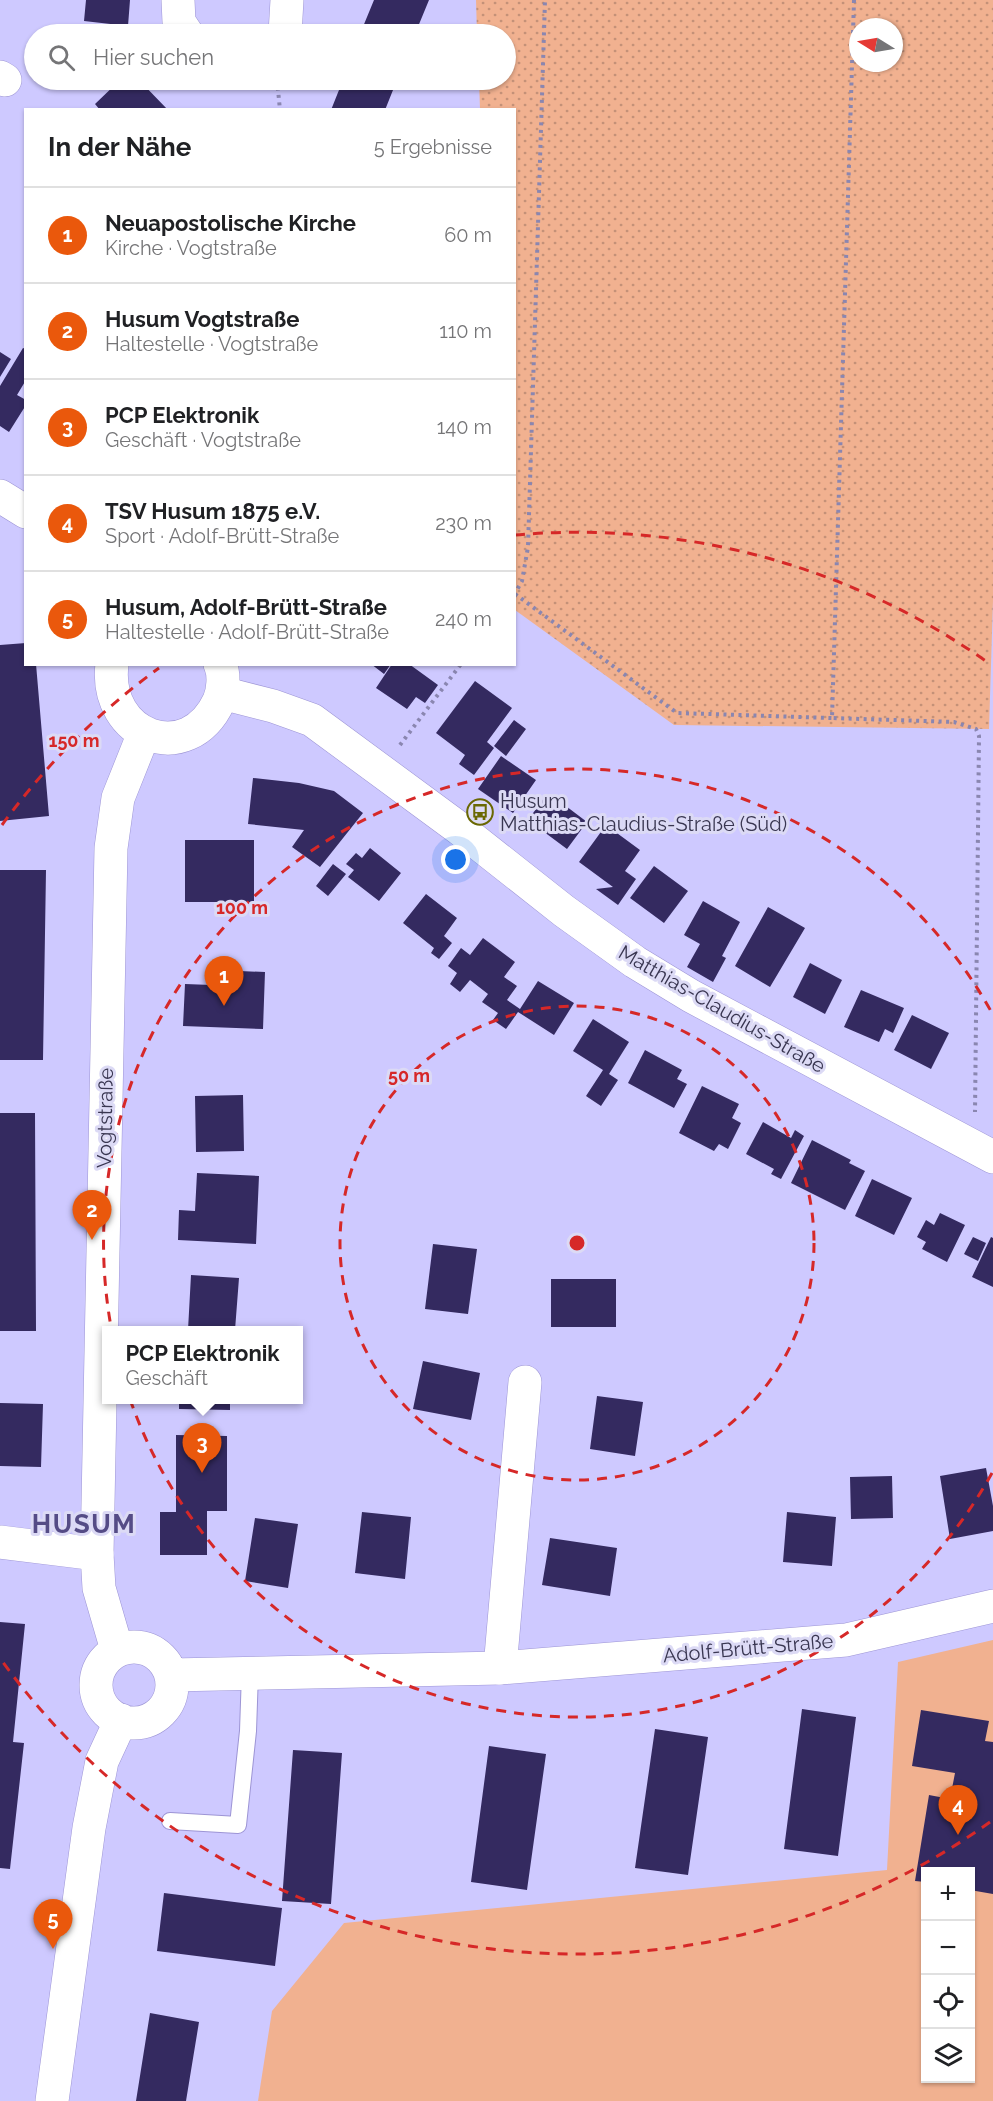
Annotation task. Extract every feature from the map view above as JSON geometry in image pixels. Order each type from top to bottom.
[{"type":"street","points":[[178,0],[180,24]]},
{"type":"street","points":[[286,24],[287,0]]},
{"type":"street","points":[[0,496],[24,511]]},
{"type":"street","points":[[111,666],[109,685],[115,705],[127,721],[144,733]]},
{"type":"street","name":"Matthias-Claudius-Straße","points":[[144,733],[161,738],[179,737],[198,728],[213,714],[221,679],[273,706],[312,720],[634,962],[691,996],[984,1152]]},
{"type":"street","name":"Vogtstraße","points":[[117,1650],[99,1588],[97,1554],[111,848],[118,798],[144,733]]},
{"type":"street","points":[[500,1668],[525,1382]]},
{"type":"street","points":[[0,1542],[97,1554]]},
{"type":"street","name":"Adolf-Brütt-Straße","points":[[171,1676],[500,1668],[846,1640],[992,1610]]},
{"type":"street","points":[[138,1647],[153,1651],[165,1661],[171,1676],[172,1692],[165,1707],[153,1718],[137,1723],[121,1720],[105,1710],[97,1693],[98,1674],[107,1658],[117,1650],[138,1647]]},
{"type":"street","points":[[52,2101],[80,1910],[89,1828],[102,1761],[121,1720]]},
{"type":"lane","points":[[170,1821],[238,1825],[248,1731],[250,1673]]},
{"type":"path","points":[[516,593],[526,568],[528,547],[546,0]]},
{"type":"path","points":[[832,718],[854,0]]},
{"type":"path","points":[[277,90],[280,108]]},
{"type":"path","points":[[516,596],[678,713],[954,722],[976,729],[979,736],[984,1152]]},
{"type":"path","points":[[381,770],[459,666]]},
{"type":"shaded area","points":[[476,0],[993,0],[993,601],[989,729],[674,725],[516,611],[516,108],[480,108],[479,90],[516,90],[516,24],[477,24]]},
{"type":"shaded area","points":[[993,1640],[993,2101],[258,2101],[272,2011],[344,1923],[887,1870],[898,1662]]},
{"type":"building","points":[[86,0],[130,0],[128,24],[84,21]]},
{"type":"building","points":[[374,0],[429,0],[419,24],[364,24]]},
{"type":"building","points":[[110,90],[149,90],[166,108],[98,108],[95,104]]},
{"type":"building","points":[[339,90],[393,90],[386,108],[332,108]]},
{"type":"building","points":[[24,348],[24,383],[17,395],[24,399],[24,408],[9,432],[0,426],[0,386]]},
{"type":"building","points":[[0,352],[11,359],[0,377]]},
{"type":"building","points":[[24,643],[24,666],[36,666],[49,816],[0,821],[0,645]]},
{"type":"building","points":[[374,666],[390,666],[384,674]]},
{"type":"building","points":[[391,666],[412,666],[438,685],[425,703],[416,697],[407,709],[376,688]]},
{"type":"building","points":[[475,681],[512,708],[487,742],[494,748],[474,775],[459,764],[465,755],[436,733]]},
{"type":"building","points":[[514,720],[526,729],[506,756],[494,746]]},
{"type":"building","points":[[501,756],[536,780],[513,813],[478,789]]},
{"type":"building","points":[[253,778],[299,783],[334,791],[363,813],[320,867],[292,847],[304,830],[248,824]]},
{"type":"building","points":[[554,797],[587,822],[567,849],[528,820],[544,798],[550,802]]},
{"type":"building","points":[[606,825],[640,850],[625,871],[636,879],[618,905],[596,889],[613,887],[579,862]]},
{"type":"building","points":[[185,840],[254,840],[254,902],[185,902]]},
{"type":"building","points":[[370,848],[401,873],[379,901],[348,877],[354,870],[346,864],[356,853],[362,858]]},
{"type":"building","points":[[333,864],[346,874],[328,896],[316,886]]},
{"type":"building","points":[[654,866],[688,891],[664,923],[630,898]]},
{"type":"building","points":[[0,870],[46,870],[43,1060],[0,1060]]},
{"type":"building","points":[[426,894],[457,918],[444,936],[452,943],[439,959],[431,953],[434,948],[403,923]]},
{"type":"building","points":[[703,901],[740,922],[722,956],[726,958],[713,982],[687,967],[700,944],[684,935]]},
{"type":"building","points":[[768,907],[805,928],[770,987],[735,966]]},
{"type":"building","points":[[483,938],[515,962],[504,977],[517,986],[507,1000],[520,1009],[538,981],[574,1003],[554,1035],[518,1012],[506,1029],[493,1020],[498,1013],[482,1002],[488,994],[470,980],[460,992],[450,984],[457,973],[448,966],[461,948],[470,955]]},
{"type":"building","points":[[810,963],[842,980],[825,1014],[793,997]]},
{"type":"building","points":[[239,971],[265,972],[263,1029],[183,1026],[185,984],[238,986]]},
{"type":"building","points":[[861,990],[904,1008],[893,1033],[885,1029],[879,1042],[844,1027]]},
{"type":"building","points":[[912,1015],[949,1033],[931,1069],[894,1050]]},
{"type":"building","points":[[593,1019],[629,1042],[609,1074],[618,1080],[601,1106],[586,1096],[603,1070],[573,1051]]},
{"type":"building","points":[[645,1050],[682,1070],[677,1079],[687,1084],[674,1108],[628,1083]]},
{"type":"building","points":[[702,1086],[739,1104],[732,1118],[741,1123],[728,1149],[719,1144],[714,1151],[679,1133]]},
{"type":"building","points":[[243,1095],[244,1151],[196,1152],[195,1096]]},
{"type":"building","points":[[0,1113],[35,1113],[36,1331],[0,1331]]},
{"type":"building","points":[[763,1122],[791,1138],[795,1130],[804,1136],[781,1179],[771,1174],[774,1169],[746,1154]]},
{"type":"building","points":[[812,1140],[851,1160],[849,1163],[865,1171],[845,1210],[791,1183]]},
{"type":"building","points":[[197,1173],[259,1176],[256,1244],[178,1240],[179,1210],[195,1211]]},
{"type":"building","points":[[872,1179],[912,1198],[894,1235],[855,1216]]},
{"type":"building","points":[[940,1213],[965,1225],[947,1262],[922,1249],[926,1242],[917,1237],[926,1220],[934,1225]]},
{"type":"building","points":[[973,1237],[986,1243],[978,1261],[964,1254]]},
{"type":"building","points":[[991,1237],[993,1238],[993,1287],[972,1277]]},
{"type":"building","points":[[433,1244],[477,1249],[468,1314],[425,1309]]},
{"type":"building","points":[[191,1275],[239,1278],[235,1326],[188,1326]]},
{"type":"building","points":[[551,1279],[616,1279],[616,1327],[551,1327]]},
{"type":"building","points":[[423,1361],[480,1373],[471,1420],[413,1409]]},
{"type":"building","points":[[597,1396],[643,1402],[635,1456],[590,1449]]},
{"type":"building","points":[[0,1403],[43,1404],[41,1467],[0,1466]]},
{"type":"building","points":[[179,1404],[230,1404],[230,1410],[179,1409]]},
{"type":"building","points":[[176,1435],[227,1436],[227,1511],[207,1511],[207,1555],[160,1555],[160,1512],[176,1512]]},
{"type":"building","points":[[986,1468],[993,1506],[993,1531],[950,1539],[940,1476]]},
{"type":"building","points":[[892,1476],[893,1518],[851,1519],[850,1477]]},
{"type":"building","points":[[362,1512],[411,1517],[405,1579],[355,1573]]},
{"type":"building","points":[[787,1512],[836,1517],[832,1566],[783,1562]]},
{"type":"building","points":[[255,1518],[298,1524],[288,1588],[245,1581]]},
{"type":"building","points":[[550,1538],[617,1548],[610,1596],[542,1585]]},
{"type":"building","points":[[0,1622],[25,1624],[13,1742],[24,1743],[10,1869],[0,1868]]},
{"type":"building","points":[[802,1709],[856,1717],[838,1856],[784,1849]]},
{"type":"building","points":[[921,1710],[989,1721],[985,1741],[993,1742],[993,1894],[975,1891],[975,1867],[921,1867],[921,1882],[915,1881],[929,1795],[950,1799],[955,1773],[912,1766]]},
{"type":"building","points":[[655,1729],[708,1737],[688,1875],[635,1868]]},
{"type":"building","points":[[489,1746],[546,1754],[527,1890],[471,1882]]},
{"type":"building","points":[[293,1750],[342,1753],[331,1904],[282,1901]]},
{"type":"building","points":[[164,1893],[282,1908],[275,1966],[157,1951]]},
{"type":"building","points":[[150,2013],[199,2022],[186,2101],[136,2101]]},
{"type":"place","name":"Husum Matthias-Claudius-Straße (Süd)","points":[[480,812]]},
{"type":"place","name":"Neuapostolische Kirche","points":[[224,1006]]},
{"type":"place","name":"Husum Vogtstraße","points":[[92,1240]]},
{"type":"place","name":"PCP Elektronik","points":[[202,1473]]},
{"type":"place","name":"TSV Husum 1875 e.V.","points":[[958,1835]]},
{"type":"place","name":"Husum, Adolf-Brütt-Straße","points":[[53,1949]]},
{"type":"district","name":"HUSUM","points":[[84,1524]]}]
